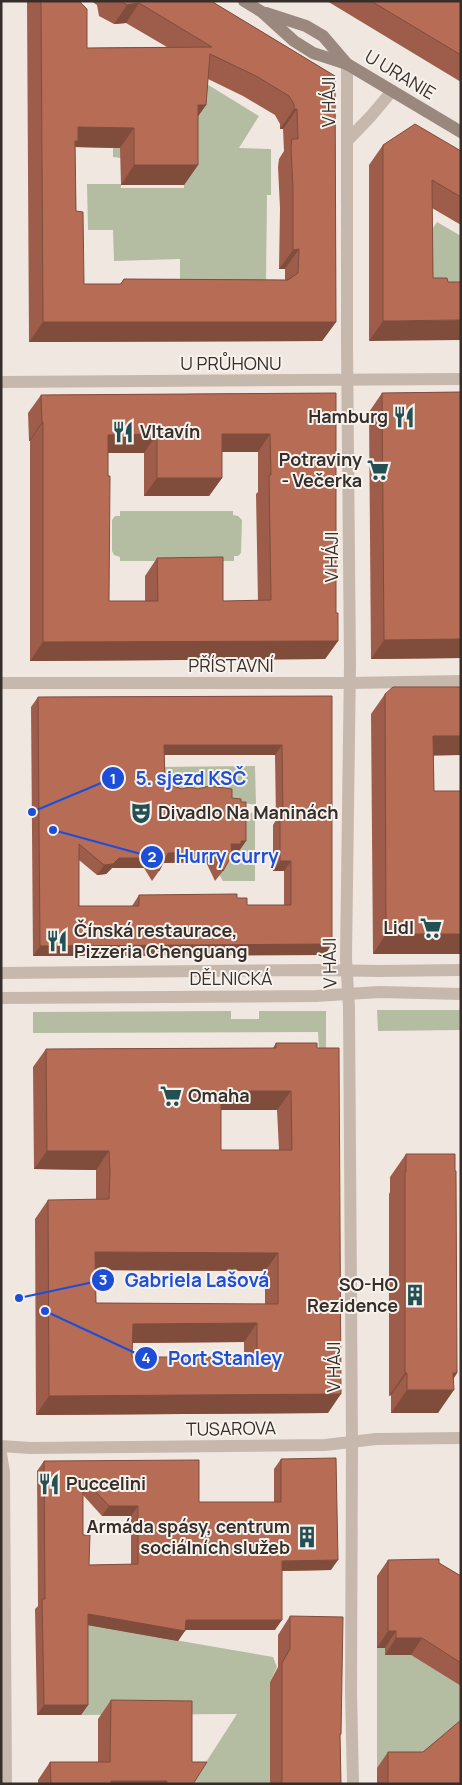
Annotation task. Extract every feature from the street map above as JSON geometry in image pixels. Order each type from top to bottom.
[{"type":"main road","name":"U URANIE","points":[[244,1],[262,12],[294,41],[313,53],[347,64],[461,132]]},
{"type":"main road","name":"U URANIE","points":[[262,12],[306,26],[323,36],[347,64]]},
{"type":"street","name":"V HÁJI","points":[[347,64],[350,683],[347,970],[352,1442],[351,1690],[353,1784]]},
{"type":"street","name":"V HÁJI","points":[[347,141],[392,91]]},
{"type":"street","name":"U PRŮHONU","points":[[1,382],[461,379]]},
{"type":"street","name":"PŘÍSTAVNÍ","points":[[1,683],[350,683],[461,681]]},
{"type":"street","name":"DĚLNICKÁ","points":[[1,973],[461,970]]},
{"type":"street","name":"DĚLNICKÁ","points":[[1,998],[307,996],[379,992],[461,994]]},
{"type":"street","name":"TUSAROVA","points":[[1,1446],[30,1448],[324,1445],[376,1439],[461,1438]]},
{"type":"street","points":[[1,1454],[4,1472],[6,1784]]},
{"type":"green space","points":[[197,78],[259,116],[239,148],[271,149],[271,195],[267,195],[266,283],[180,286],[180,259],[114,261],[113,230],[88,230],[87,184],[121,184],[121,188],[184,188],[184,166],[113,157],[113,147]]},
{"type":"green space","points":[[437,222],[461,236],[461,292],[433,298],[433,228]]},
{"type":"green space","points":[[120,511],[233,511],[233,515],[238,516],[242,520],[241,553],[238,556],[234,556],[234,561],[120,561],[120,557],[114,555],[112,551],[112,520],[115,516],[120,516]]},
{"type":"green space","points":[[255,766],[256,805],[207,797],[178,801],[151,767]]},
{"type":"green space","points":[[239,812],[255,813],[255,881],[223,881],[219,874]]},
{"type":"green space","points":[[377,1010],[461,1010],[461,1030],[378,1031]]},
{"type":"green space","points":[[231,1011],[231,1019],[259,1019],[259,1011],[326,1011],[326,1048],[319,1048],[318,1032],[33,1033],[33,1012]]},
{"type":"green space","points":[[82,1624],[273,1657],[277,1667],[270,1682],[270,1784],[192,1784],[237,1714],[81,1715]]},
{"type":"green space","points":[[377,1648],[385,1648],[385,1655],[411,1655],[461,1686],[461,1726],[421,1761],[377,1768]]},
{"type":"building","points":[[41,1],[79,1],[87,9],[87,48],[212,47],[139,3],[127,5],[121,1],[211,1],[335,76],[336,322],[43,322]],"holes":[[[210,54],[256,76],[289,96],[294,104],[294,109],[297,109],[298,139],[292,139],[291,147],[293,250],[299,249],[298,273],[288,280],[124,279],[121,284],[84,284],[83,212],[76,211],[75,141],[78,141],[78,127],[134,128],[134,165],[198,165],[198,105],[206,105]]]},
{"type":"building","points":[[371,1],[461,1],[461,55]]},
{"type":"building","points":[[415,124],[461,151],[461,197],[432,180],[433,278],[447,278],[448,282],[461,282],[461,320],[383,321],[383,145]]},
{"type":"building","points":[[461,392],[461,639],[384,640],[382,393]]},
{"type":"building","points":[[336,393],[336,613],[338,613],[338,641],[43,642],[43,422],[41,395]],"holes":[[[157,434],[157,478],[222,478],[222,434],[270,434],[271,600],[223,601],[223,557],[157,558],[158,601],[109,601],[110,476],[108,476],[108,435]]]},
{"type":"building","points":[[393,687],[461,687],[461,736],[433,736],[434,791],[461,791],[461,934],[386,934],[385,694]]},
{"type":"building","points":[[332,696],[332,944],[40,946],[38,697]],"holes":[[[164,745],[282,745],[283,815],[280,815],[280,861],[291,861],[291,905],[247,905],[247,898],[237,898],[237,894],[139,895],[139,906],[79,906],[79,844],[104,865],[113,864],[119,858],[151,858],[159,871],[168,853],[213,852],[223,871],[232,855],[231,844],[241,844],[241,841],[246,841],[246,802],[241,802],[241,799],[232,798],[232,789],[209,786],[198,789],[190,787],[182,789],[165,783]]]},
{"type":"building","points":[[276,1043],[317,1043],[317,1048],[339,1048],[341,1394],[49,1396],[48,1200],[109,1199],[110,1172],[109,1151],[47,1151],[46,1049],[276,1048]],"holes":[[[221,1091],[291,1091],[292,1150],[221,1150]],[[95,1252],[278,1253],[278,1304],[96,1303]],[[257,1323],[257,1357],[132,1357],[133,1324]]]},
{"type":"building","name":"SO-HO Rezidence","points":[[406,1154],[455,1154],[457,1373],[453,1373],[454,1390],[407,1390],[407,1373],[405,1373]]},
{"type":"building","points":[[336,1458],[338,1560],[282,1561],[282,1620],[186,1620],[185,1631],[88,1614],[88,1705],[44,1705],[42,1599],[45,1599],[44,1461],[199,1460],[199,1502],[281,1502],[281,1459]],"holes":[[[83,1478],[109,1506],[138,1506],[138,1564],[89,1565],[90,1535],[83,1535]]]},
{"type":"building","points":[[439,1559],[439,1563],[461,1576],[461,1663],[422,1638],[396,1638],[396,1631],[388,1631],[388,1560]]},
{"type":"building","points":[[290,1616],[343,1617],[340,1734],[341,1784],[282,1784],[282,1663],[290,1649]]},
{"type":"building","points":[[111,1700],[192,1701],[192,1762],[207,1762],[193,1784],[167,1784],[167,1781],[111,1781],[111,1784],[51,1784],[50,1762],[110,1762]]},
{"type":"building","points":[[461,1720],[461,1784],[388,1784],[388,1752],[423,1752]]},
{"type":"place","name":"Hamburg","points":[[404,417]]},
{"type":"place","name":"Vltavín","points":[[123,432]]},
{"type":"place","name":"Potraviny - Večerka","points":[[378,470]]},
{"type":"place","name":"5. sjezd KSČ","points":[[32,812]]},
{"type":"place","name":"Divadlo Na Maninách","points":[[141,813]]},
{"type":"place","name":"Hurry curry","points":[[53,830]]},
{"type":"place","name":"Lidl","points":[[431,928]]},
{"type":"place","name":"Čínská restaurace, Pizzeria Chenguang","points":[[57,941]]},
{"type":"place","name":"Omaha","points":[[171,1096]]},
{"type":"place","name":"SO-HO Rezidence","points":[[415,1295]]},
{"type":"place","name":"Gabriela Lašová","points":[[19,1298]]},
{"type":"place","name":"Port Stanley","points":[[45,1311]]},
{"type":"place","name":"Puccelini","points":[[49,1484]]},
{"type":"place","name":"Armáda spásy, centrum sociálních služeb","points":[[307,1537]]}]
